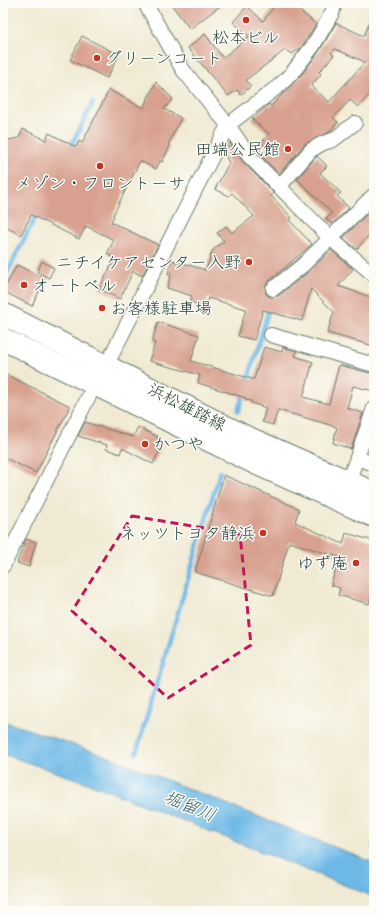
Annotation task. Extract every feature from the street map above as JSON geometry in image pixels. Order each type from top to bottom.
[{"type":"main road","name":"浜松雄踏線","points":[[3,314],[100,375],[283,476],[374,516]]},
{"type":"main road","name":"浜松雄踏線","points":[[3,339],[100,375],[374,493]]},
{"type":"street","points":[[145,3],[183,70],[228,125],[249,156],[330,238],[374,275]]},
{"type":"street","points":[[3,566],[228,125],[280,85],[292,73],[313,46],[332,13],[335,3]]},
{"type":"street","points":[[279,187],[311,150],[323,143],[333,140],[355,123]]},
{"type":"street","points":[[273,289],[303,265],[374,195]]},
{"type":"street","points":[[272,335],[374,365]]},
{"type":"street","points":[[348,482],[358,458],[374,408]]},
{"type":"street","points":[[358,458],[374,464]]},
{"type":"highlighted area","points":[[132,516],[240,534],[251,645],[168,698],[72,611]]},
{"type":"water","name":"堀留川","points":[[3,721],[107,756],[374,863],[374,897],[96,786],[3,754]]},
{"type":"building","points":[[170,3],[224,3],[190,29]]},
{"type":"building","points":[[277,3],[290,3],[316,24],[301,48],[292,54],[285,50],[246,80],[251,86],[241,95],[237,90],[228,96],[188,48],[205,34],[223,58],[249,36],[233,22],[247,6],[263,21]]},
{"type":"building","points":[[373,13],[374,90],[358,107],[350,100],[333,118],[338,122],[328,133],[305,144],[279,174],[255,150],[269,134],[252,119],[269,104],[271,106],[304,72],[320,50],[336,23],[364,36]],"holes":[[[335,49],[365,62],[329,102],[311,86],[321,74],[319,72],[334,55],[331,53]]]},
{"type":"building","name":"グリーンコート","points":[[82,36],[119,55],[107,78],[70,60]]},
{"type":"building","points":[[156,82],[173,99],[164,109],[181,118],[168,145],[170,146],[162,162],[160,161],[156,169],[140,161],[113,215],[114,216],[111,222],[158,245],[142,276],[133,271],[120,299],[99,289],[115,258],[107,254],[114,240],[86,226],[79,239],[31,215],[21,235],[3,226],[3,141],[19,138],[23,129],[46,140],[49,133],[76,147],[79,141],[82,143],[109,90],[143,108]]},
{"type":"building","points":[[230,143],[243,162],[272,191],[273,193],[271,196],[292,218],[289,220],[312,244],[267,283],[265,286],[266,294],[270,297],[278,296],[308,272],[331,250],[353,269],[338,286],[374,298],[374,346],[327,333],[334,312],[311,289],[302,321],[263,310],[254,340],[238,336],[246,309],[208,298],[205,307],[190,302],[192,296],[167,288],[171,275],[168,274],[172,260],[206,270],[212,251],[224,241],[217,233],[226,226],[232,233],[254,216],[232,193],[229,196],[215,189],[229,163],[224,152]]},
{"type":"building","points":[[317,156],[327,166],[320,173],[341,193],[337,196],[349,208],[332,224],[326,219],[332,213],[297,179]]},
{"type":"building","points":[[374,207],[374,229],[357,249],[343,238]]},
{"type":"building","points":[[42,261],[54,268],[49,278],[37,272]]},
{"type":"building","name":"オートベル","points":[[17,265],[45,279],[32,306],[3,291]]},
{"type":"building","points":[[158,322],[199,335],[191,361],[252,379],[254,379],[264,347],[282,352],[283,347],[297,351],[295,356],[313,362],[303,397],[329,404],[339,365],[374,374],[374,391],[353,386],[347,408],[363,413],[351,449],[333,443],[337,427],[278,410],[273,425],[262,422],[266,408],[251,403],[251,401],[245,400],[246,398],[198,383],[200,375],[149,361],[155,343],[152,342]]},
{"type":"building","points":[[3,373],[70,406],[36,473],[3,457]]},
{"type":"building","points":[[85,422],[133,437],[138,427],[160,438],[158,443],[162,446],[153,464],[122,448],[120,454],[106,449],[107,445],[78,436]]},
{"type":"building","name":"ネッツトヨタ静浜","points":[[224,475],[299,509],[295,522],[343,544],[346,533],[374,541],[374,588],[369,604],[338,595],[340,588],[331,585],[339,557],[289,542],[273,596],[195,572]]},
{"type":"building","points":[[26,539],[36,542],[29,567],[17,563]]},
{"type":"waterway","points":[[69,150],[93,102]]},
{"type":"waterway","points":[[3,281],[38,212]]},
{"type":"waterway","points":[[247,383],[270,305]]},
{"type":"waterway","points":[[238,411],[244,392]]},
{"type":"waterway","points":[[136,753],[220,472]]},
{"type":"waterway","points":[[373,847],[374,843]]},
{"type":"place","name":"松本ビル","points":[[246,20]]},
{"type":"place","name":"グリーンコート","points":[[97,58]]},
{"type":"place","name":"田端公民館","points":[[288,149]]},
{"type":"place","name":"メゾン・フロントーサ","points":[[100,166]]},
{"type":"place","name":"ニチイケアセンター入野","points":[[249,262]]},
{"type":"place","name":"オートベル","points":[[24,285]]},
{"type":"place","name":"お客様駐車場","points":[[102,308]]},
{"type":"place","name":"かつや","points":[[145,444]]},
{"type":"place","name":"ネッツトヨタ静浜","points":[[263,533]]},
{"type":"place","name":"ゆず庵","points":[[356,563]]}]
